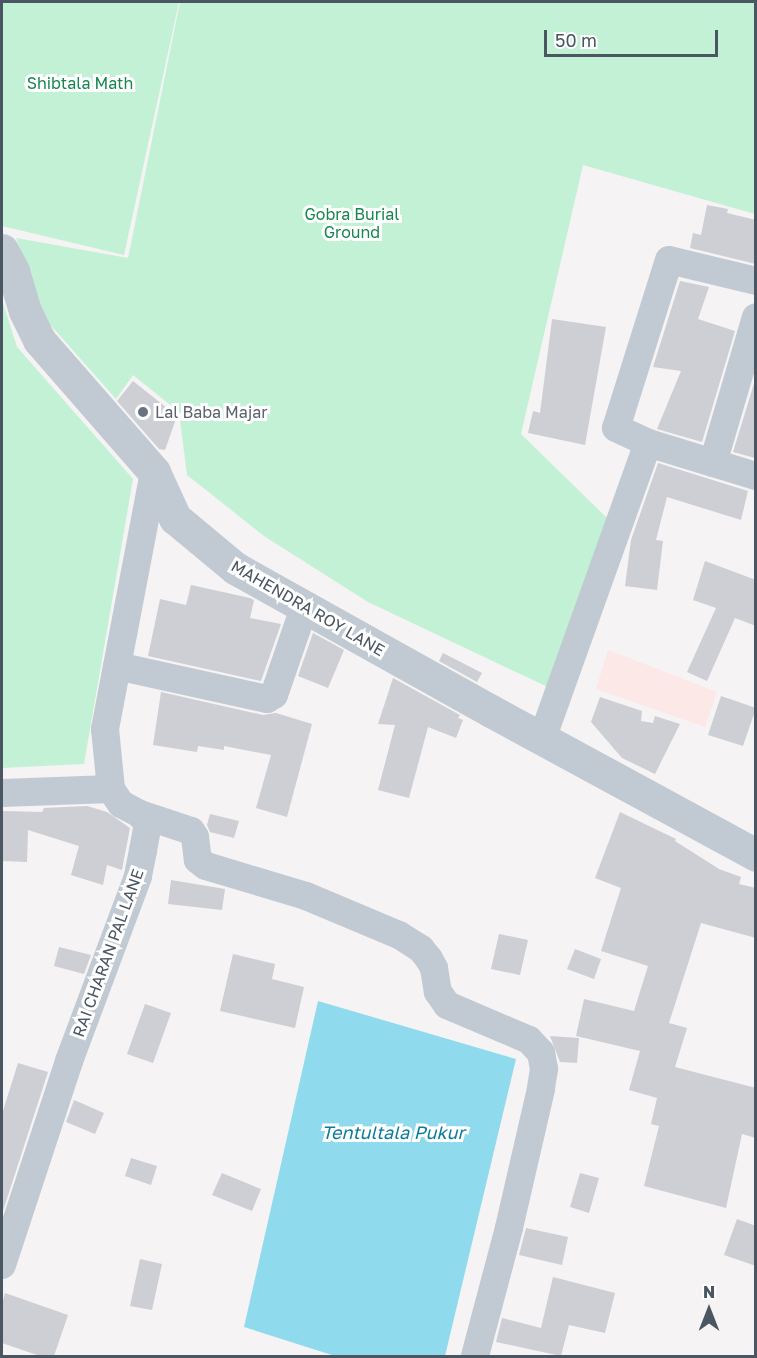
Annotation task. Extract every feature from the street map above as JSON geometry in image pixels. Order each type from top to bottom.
[{"type":"street","name":"MAHENDRA ROY LANE","points":[[2,250],[14,271],[25,311],[39,340],[154,472],[175,518],[235,568],[756,855]]},
{"type":"street","points":[[756,281],[669,260],[616,428],[648,443],[756,476]]},
{"type":"street","points":[[713,463],[756,317]]},
{"type":"street","points":[[542,739],[648,443]]},
{"type":"street","points":[[154,472],[105,729],[111,789],[121,804],[140,814],[191,831],[195,837],[198,860],[206,867],[328,904],[411,942],[429,959],[434,968],[438,992],[447,1005],[529,1040],[540,1053],[544,1069],[541,1089],[509,1228],[475,1356]]},
{"type":"street","points":[[117,666],[267,699],[274,696],[304,608]]},
{"type":"street","points":[[2,793],[111,789]]},
{"type":"street","name":"RAI CHARAN PAL LANE","points":[[4,1250],[69,1061],[138,876],[148,824],[140,814]]},
{"type":"shaded area","points":[[608,650],[717,692],[705,727],[596,689]]},
{"type":"green space","name":"Shibtala Math","points":[[2,2],[179,2],[124,255],[2,226]]},
{"type":"green space","name":"Gobra Burial Ground","points":[[180,2],[755,2],[755,214],[583,165],[521,434],[609,520],[554,690],[368,602],[264,536],[187,475],[179,412],[133,375],[116,399],[47,321],[16,238],[128,258]]},
{"type":"green space","points":[[2,300],[17,347],[133,479],[84,764],[2,768]]},
{"type":"water","name":"Tentultala Pukur","points":[[318,1001],[516,1059],[445,1356],[335,1356],[244,1327]]},
{"type":"building","points":[[707,205],[728,209],[727,213],[756,220],[756,264],[690,248],[693,233],[701,235]]},
{"type":"building","points":[[680,281],[709,287],[698,319],[735,331],[702,442],[657,429],[681,371],[653,367]]},
{"type":"building","points":[[552,319],[606,327],[585,445],[528,433],[533,411],[540,413]]},
{"type":"building","points":[[756,377],[756,455],[755,458],[733,452]]},
{"type":"building","name":"Lal Baba Majar","points":[[133,381],[177,416],[165,450],[159,449],[117,401]]},
{"type":"building","points":[[658,463],[748,491],[741,520],[667,497],[656,540],[663,541],[657,590],[625,586],[631,540]]},
{"type":"building","points":[[705,561],[756,580],[756,626],[735,618],[707,681],[687,672],[716,608],[693,600]]},
{"type":"building","points":[[191,585],[250,598],[254,600],[250,618],[281,624],[261,681],[148,656],[160,599],[186,605]]},
{"type":"building","points":[[313,633],[344,650],[328,688],[298,676]]},
{"type":"building","points":[[443,653],[482,673],[477,682],[439,661]]},
{"type":"building","points":[[393,678],[460,715],[458,718],[463,720],[456,738],[428,727],[409,798],[378,790],[395,725],[378,724]]},
{"type":"building","points":[[161,692],[263,715],[276,713],[312,724],[287,817],[256,808],[271,755],[224,746],[224,750],[198,746],[197,752],[153,745]]},
{"type":"building","points":[[721,696],[756,708],[743,746],[708,735]]},
{"type":"building","points":[[600,697],[642,711],[641,721],[653,723],[655,716],[680,724],[655,774],[622,758],[591,722]]},
{"type":"building","points":[[87,806],[107,812],[130,828],[122,870],[107,865],[103,885],[71,875],[79,846],[28,830],[27,862],[2,861],[2,811],[42,812],[44,808]]},
{"type":"building","points":[[620,812],[676,839],[675,841],[719,869],[741,877],[739,884],[756,888],[756,938],[701,923],[669,1023],[687,1028],[675,1067],[756,1088],[756,1138],[742,1134],[726,1208],[644,1186],[659,1126],[651,1124],[657,1098],[629,1090],[640,1051],[576,1036],[584,999],[634,1011],[648,966],[601,951],[621,888],[595,878]]},
{"type":"building","points":[[210,814],[239,821],[234,838],[210,832],[207,825]]},
{"type":"building","points":[[171,880],[225,889],[222,910],[168,904]]},
{"type":"building","points":[[499,934],[528,940],[520,975],[491,969]]},
{"type":"building","points":[[59,947],[91,955],[84,974],[54,966]]},
{"type":"building","points":[[575,949],[601,959],[594,979],[567,969]]},
{"type":"building","points":[[233,954],[275,964],[272,979],[304,987],[295,1028],[220,1011]]},
{"type":"building","points":[[145,1004],[171,1013],[153,1063],[127,1054]]},
{"type":"building","points":[[550,1036],[579,1038],[577,1063],[560,1062]]},
{"type":"building","points":[[18,1063],[48,1072],[2,1214],[2,1114]]},
{"type":"building","points":[[74,1100],[104,1113],[95,1134],[66,1122]]},
{"type":"building","points":[[131,1158],[157,1166],[151,1185],[125,1176]]},
{"type":"building","points":[[222,1173],[261,1189],[252,1211],[212,1195]]},
{"type":"building","points":[[580,1173],[599,1178],[589,1213],[570,1207]]},
{"type":"building","points":[[737,1219],[756,1226],[756,1266],[724,1255]]},
{"type":"building","points":[[526,1228],[568,1237],[562,1265],[519,1255]]},
{"type":"building","points":[[140,1259],[162,1264],[152,1310],[130,1306]]},
{"type":"building","points":[[553,1277],[615,1293],[605,1333],[569,1325],[561,1356],[496,1342],[502,1318],[541,1328]]},
{"type":"building","points":[[5,1293],[68,1315],[54,1356],[40,1356],[2,1343],[2,1304]]},
{"type":"place","name":"Lal Baba Majar","points":[[143,412]]}]
